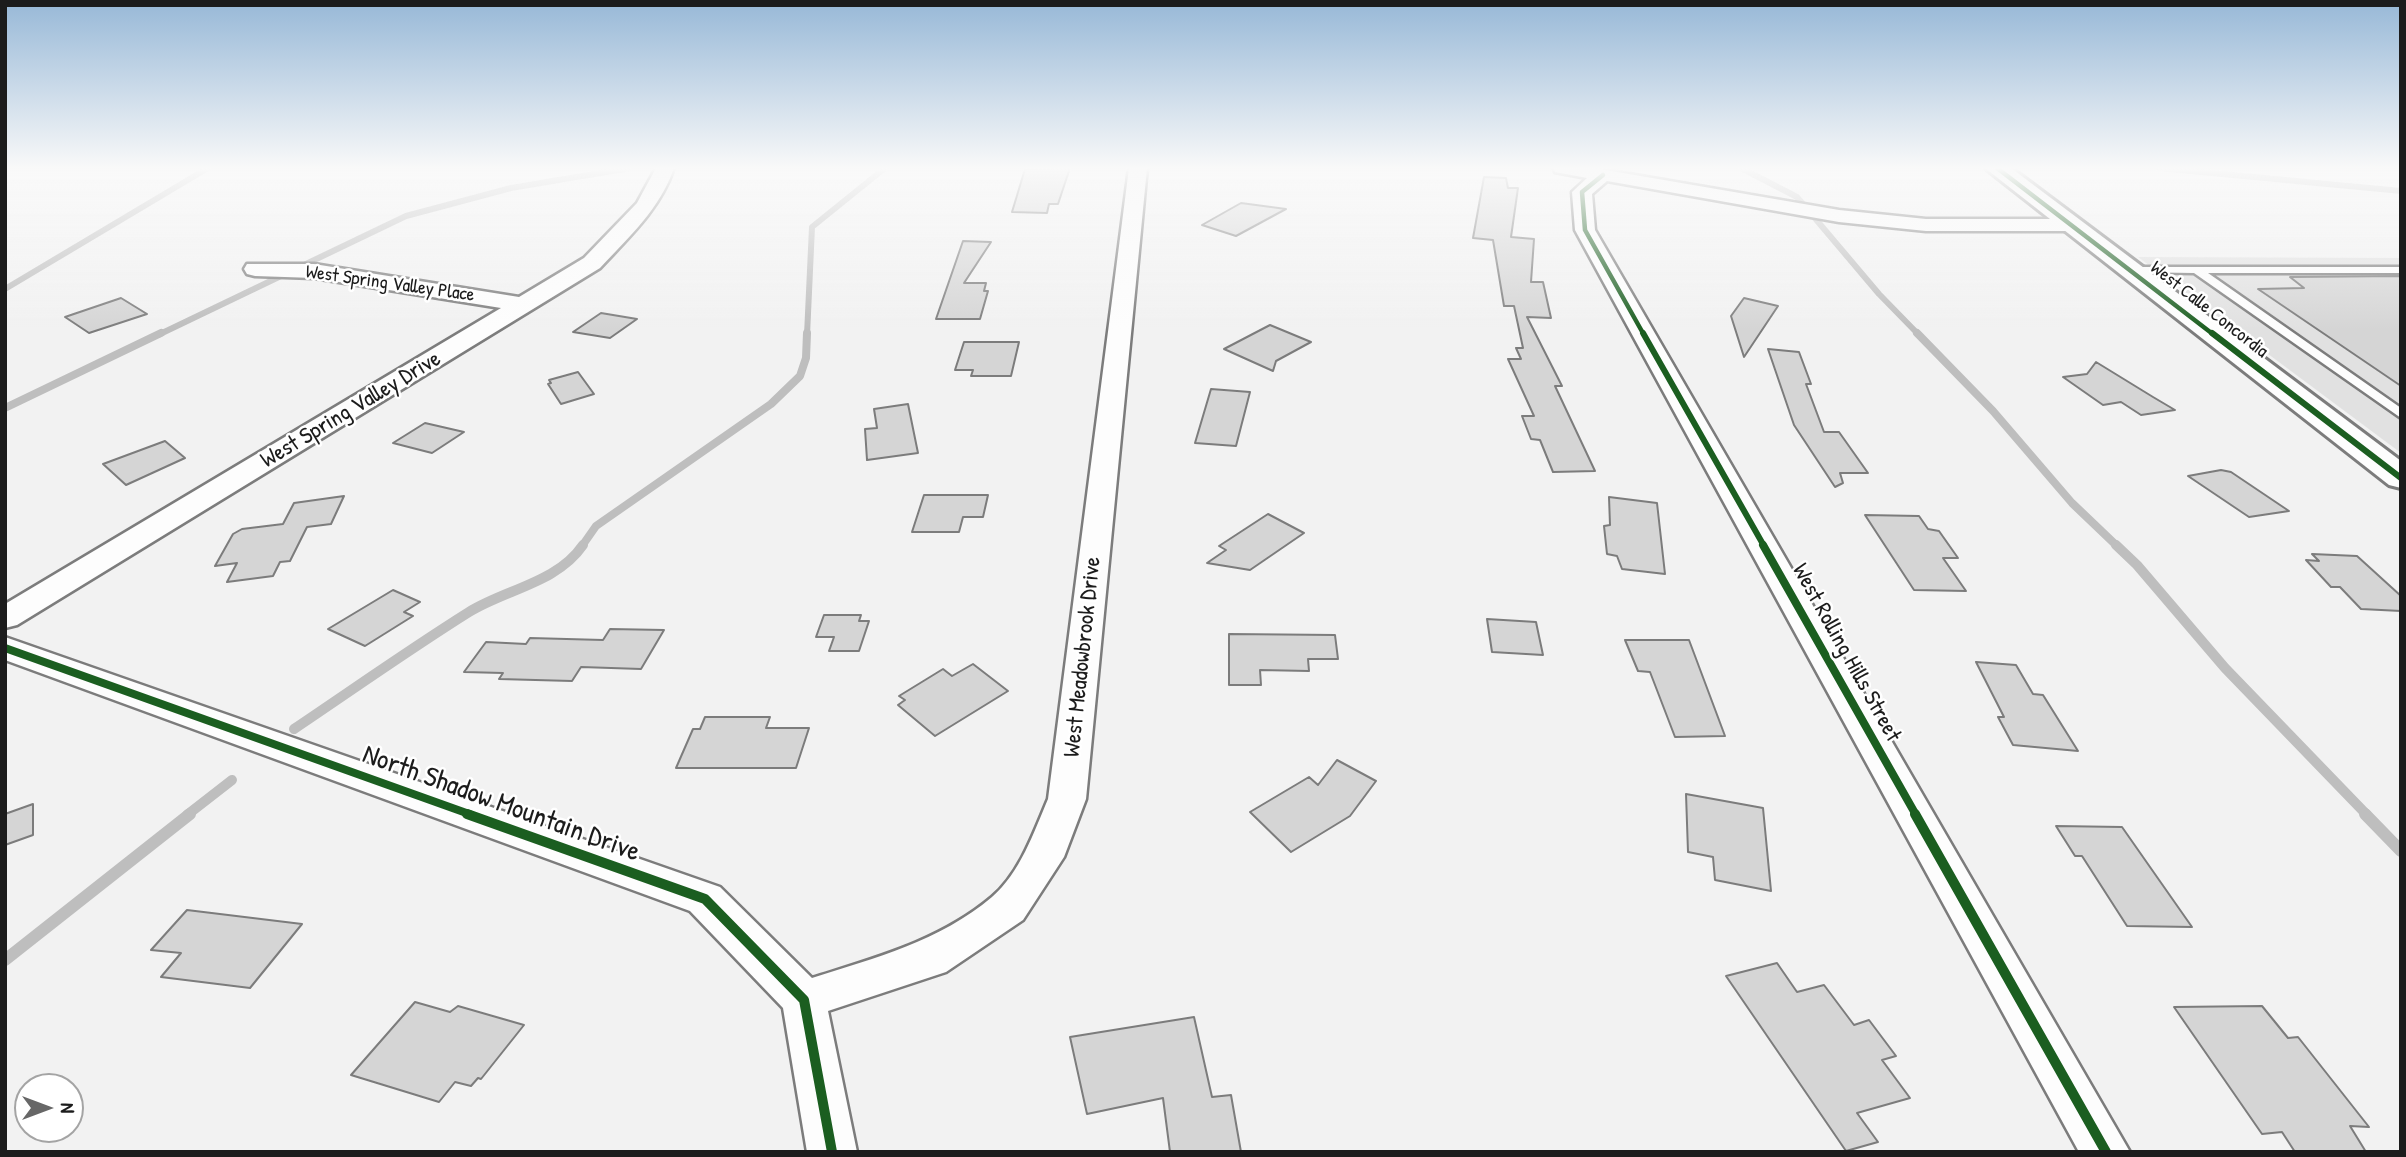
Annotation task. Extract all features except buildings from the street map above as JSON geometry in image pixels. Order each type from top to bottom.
[{"type":"street","name":"West Spring Valley Drive","points":[[5,618],[526,305],[592,263],[629,222]]},
{"type":"street","name":"West Meadowbrook Drive","points":[[804,1000],[931,959],[1008,908],[1044,857],[1067,799],[1132,222]]},
{"type":"street","name":"West Rolling Hills Street","points":[[1584,222],[1585,230],[2106,1152]]},
{"type":"street","points":[[1897,222],[1926,225],[2073,225]]},
{"type":"street","name":"West Calle Concordia","points":[[2069,222],[2401,478]]},
{"type":"street","name":"West Spring Valley Place","points":[[255,269],[314,271],[526,305]]},
{"type":"street","name":"North Shadow Mountain Drive","points":[[5,648],[705,899],[804,1000]]},
{"type":"street","points":[[804,1000],[832,1152]]},
{"type":"lane","points":[[2132,270],[2401,270]]},
{"type":"lane","points":[[2199,272],[2401,414]]},
{"type":"shaded area","points":[[2138,257],[2401,258],[2401,453]]},
{"type":"waterway","points":[[5,289],[117,222]]},
{"type":"waterway","points":[[158,335],[394,222]]},
{"type":"waterway","points":[[807,335],[812,227],[818,222]]},
{"type":"waterway","points":[[1818,222],[1879,294],[1919,335]]},
{"type":"waterway","points":[[5,408],[161,333]]},
{"type":"waterway","points":[[582,546],[596,526],[771,404],[800,376],[806,358],[807,333]]},
{"type":"waterway","points":[[1917,333],[1993,411],[2072,503],[2117,546]]},
{"type":"waterway","points":[[294,729],[469,612],[545,577],[572,558],[583,545]]},
{"type":"waterway","points":[[2116,545],[2137,565],[2225,668],[2367,815]]},
{"type":"waterway","points":[[187,815],[232,780]]},
{"type":"waterway","points":[[5,960],[190,814]]},
{"type":"waterway","points":[[2365,814],[2401,851]]},
{"type":"cycle path","points":[[1584,222],[1585,230],[2106,1152]]},
{"type":"cycle path","points":[[2067,222],[2401,478]]},
{"type":"cycle path","points":[[5,648],[705,899],[804,1000],[832,1152]]}]
